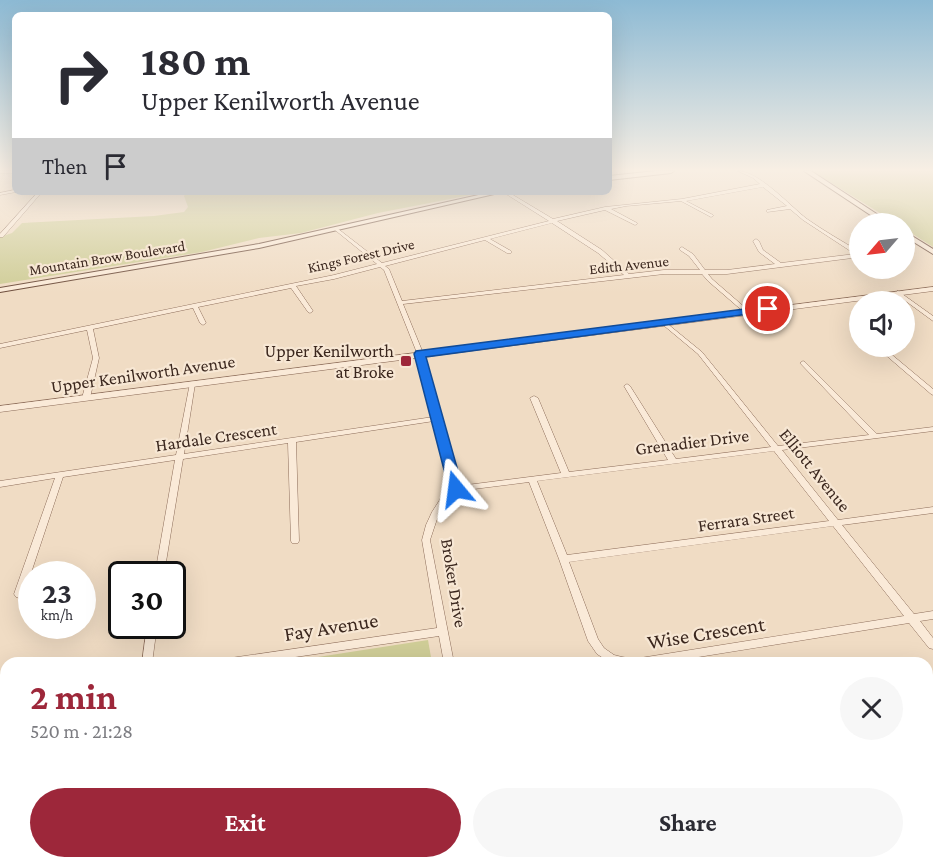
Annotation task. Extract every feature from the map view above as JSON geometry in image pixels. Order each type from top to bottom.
[{"type":"main road","name":"Mountain Brow Boulevard","points":[[0,290],[208,255],[414,212]]},
{"type":"main road","points":[[915,240],[933,252]]},
{"type":"street","points":[[2,236],[23,212]]},
{"type":"street","points":[[534,212],[598,249],[628,276]]},
{"type":"street","name":"Kings Forest Drive","points":[[0,346],[384,266],[591,212]]},
{"type":"street","points":[[612,212],[635,224]]},
{"type":"street","points":[[703,212],[711,216]]},
{"type":"street","points":[[797,212],[849,247]]},
{"type":"street","points":[[0,228],[9,228]]},
{"type":"street","points":[[337,229],[384,266],[420,354],[456,489]]},
{"type":"street","points":[[487,238],[509,252]]},
{"type":"street","points":[[756,241],[761,251],[780,265]]},
{"type":"street","points":[[681,249],[691,255],[703,273],[747,312]]},
{"type":"street","name":"Edith Avenue","points":[[400,303],[664,272],[703,273],[849,256]]},
{"type":"street","points":[[292,286],[310,312]]},
{"type":"street","name":"Upper Kenilworth Avenue","points":[[915,291],[933,289]]},
{"type":"street","name":"Upper Kenilworth Avenue","points":[[0,409],[849,299]]},
{"type":"street","points":[[195,306],[203,323]]},
{"type":"street","points":[[915,306],[933,319]]},
{"type":"street","name":"Elliott Avenue","points":[[664,322],[700,353],[933,645]]},
{"type":"street","points":[[86,398],[96,357],[90,328]]},
{"type":"street","points":[[891,357],[933,393]]},
{"type":"street","points":[[803,363],[875,436]]},
{"type":"street","points":[[162,561],[192,384]]},
{"type":"street","points":[[627,386],[673,461]]},
{"type":"street","points":[[534,399],[566,475]]},
{"type":"street","name":"Hardale Crescent","points":[[0,484],[436,419]]},
{"type":"street","name":"Grenadier Drive","points":[[456,489],[933,429]]},
{"type":"street","points":[[292,440],[295,541]]},
{"type":"street","points":[[30,561],[60,475]]},
{"type":"street","name":"Wise Crescent","points":[[532,479],[593,641],[601,652],[610,657]]},
{"type":"street","name":"Broker Drive","points":[[449,657],[426,540],[429,522],[439,506],[456,489]]},
{"type":"street","name":"Ferrara Street","points":[[564,559],[933,510]]},
{"type":"street","name":"Wise Crescent","points":[[672,657],[933,615]]},
{"type":"street","name":"Fay Avenue","points":[[265,657],[443,631]]},
{"type":"street","points":[[148,657],[150,639]]},
{"type":"shaded area","points":[[184,212],[386,212],[301,233],[259,238],[202,252],[0,284],[0,237],[12,233],[22,223],[154,216]]},
{"type":"shaded area","points":[[877,212],[933,212],[933,247],[915,235],[915,213]]},
{"type":"shaded area","points":[[428,640],[431,657],[318,657]]},
{"type":"place","name":"Upper Kenilworth at Broke","points":[[406,361]]},
{"type":"route","points":[[456,489],[420,354],[768,309]]}]
